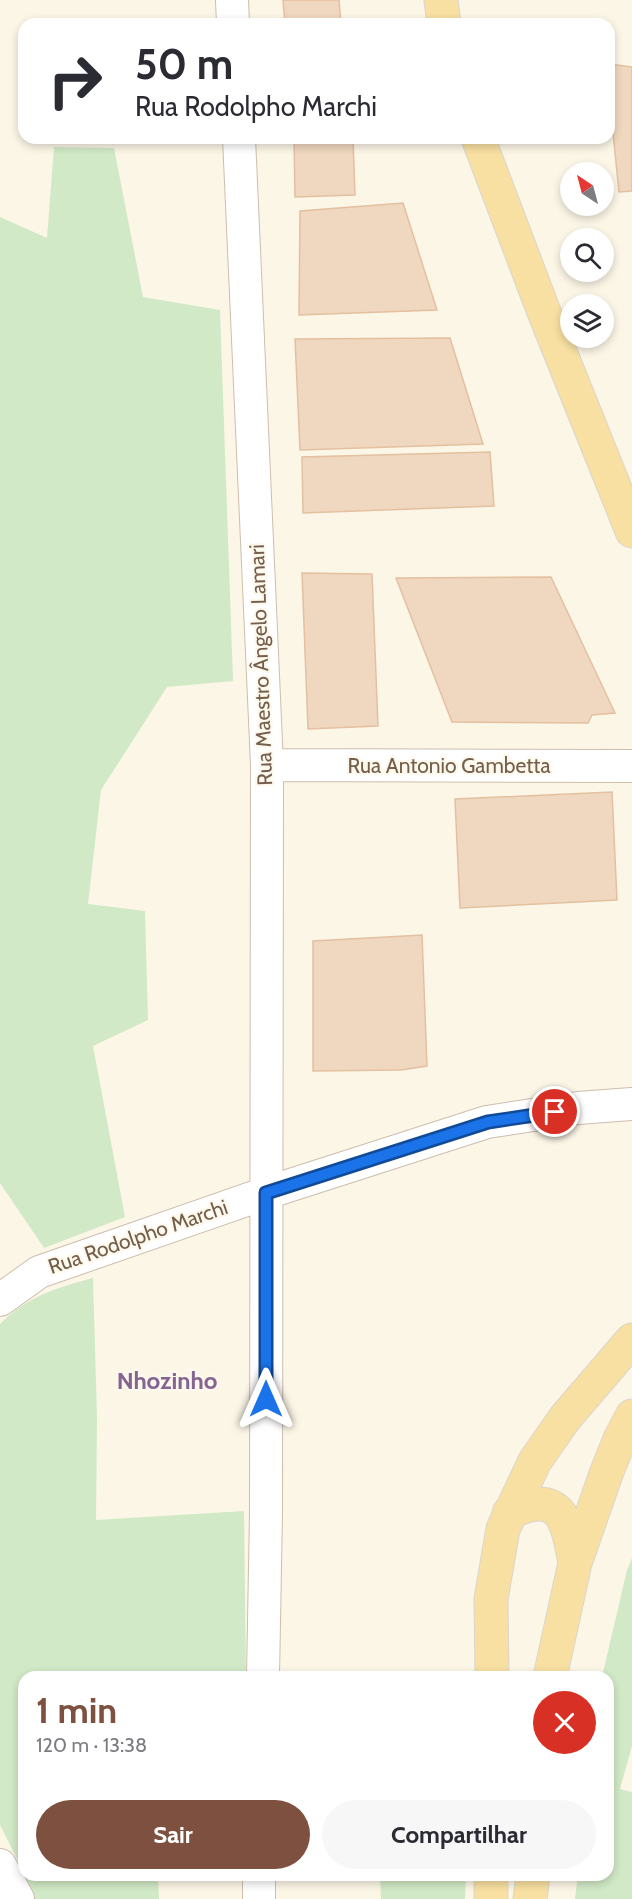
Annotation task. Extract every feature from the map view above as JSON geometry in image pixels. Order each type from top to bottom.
[{"type":"main road","points":[[441,0],[443,18]]},
{"type":"main road","points":[[480,144],[544,312],[632,531]]},
{"type":"main road","points":[[492,1671],[491,1599],[503,1528],[509,1513],[535,1461],[565,1418],[632,1340]]},
{"type":"main road","points":[[551,1671],[575,1563],[606,1474],[632,1416]]},
{"type":"main road","points":[[509,1513],[526,1505],[543,1503],[557,1510],[564,1518],[571,1539],[575,1563]]},
{"type":"main road","points":[[491,1881],[491,1899]]},
{"type":"main road","points":[[531,1899],[532,1881]]},
{"type":"street","points":[[232,0],[233,18]]},
{"type":"street","name":"Rua Maestro Ângelo Lamari","points":[[238,144],[267,765],[266,1513],[263,1671]]},
{"type":"street","name":"Rua Antonio Gambetta","points":[[267,765],[632,766]]},
{"type":"street","name":"Rua Rodolpho Marchi","points":[[0,1300],[39,1272],[266,1193],[488,1122],[578,1108],[632,1104]]},
{"type":"street","points":[[0,1864],[18,1899]]},
{"type":"street","points":[[259,1881],[259,1899]]},
{"type":"green space","points":[[54,147],[114,148],[143,297],[220,310],[233,681],[167,687],[101,790],[88,904],[145,911],[148,1020],[93,1046],[125,1217],[44,1248],[0,1183],[0,217],[47,238]]},
{"type":"green space","points":[[93,1278],[97,1418],[96,1520],[244,1511],[246,1671],[18,1671],[18,1861],[0,1825],[0,1324],[21,1306],[67,1285]]},
{"type":"green space","points":[[632,1558],[632,1746],[620,1789],[632,1792],[632,1899],[575,1899],[577,1881],[614,1881],[614,1671],[603,1671],[627,1570]]},
{"type":"green space","points":[[26,1881],[158,1881],[159,1899],[34,1899]]},
{"type":"green space","points":[[380,1881],[466,1881],[465,1899],[381,1899]]},
{"type":"building","points":[[283,0],[339,0],[340,18],[284,18]]},
{"type":"building","points":[[615,65],[632,67],[632,191],[619,192],[614,144]]},
{"type":"building","points":[[294,144],[353,144],[355,195],[295,197]]},
{"type":"building","points":[[403,203],[437,310],[299,315],[300,211]]},
{"type":"building","points":[[450,338],[483,444],[300,450],[295,339]]},
{"type":"building","points":[[490,452],[494,506],[303,513],[302,457]]},
{"type":"building","points":[[302,573],[372,574],[378,726],[308,729]]},
{"type":"building","points":[[551,577],[615,713],[592,715],[588,723],[452,722],[396,578]]},
{"type":"building","points":[[612,792],[617,900],[460,908],[455,799]]},
{"type":"building","points":[[422,935],[427,1066],[401,1070],[313,1071],[313,941]]},
{"type":"district","name":"Nhozinho","points":[[167,1381]]},
{"type":"route","points":[[266,1399],[266,1193],[488,1122],[555,1112]]}]
